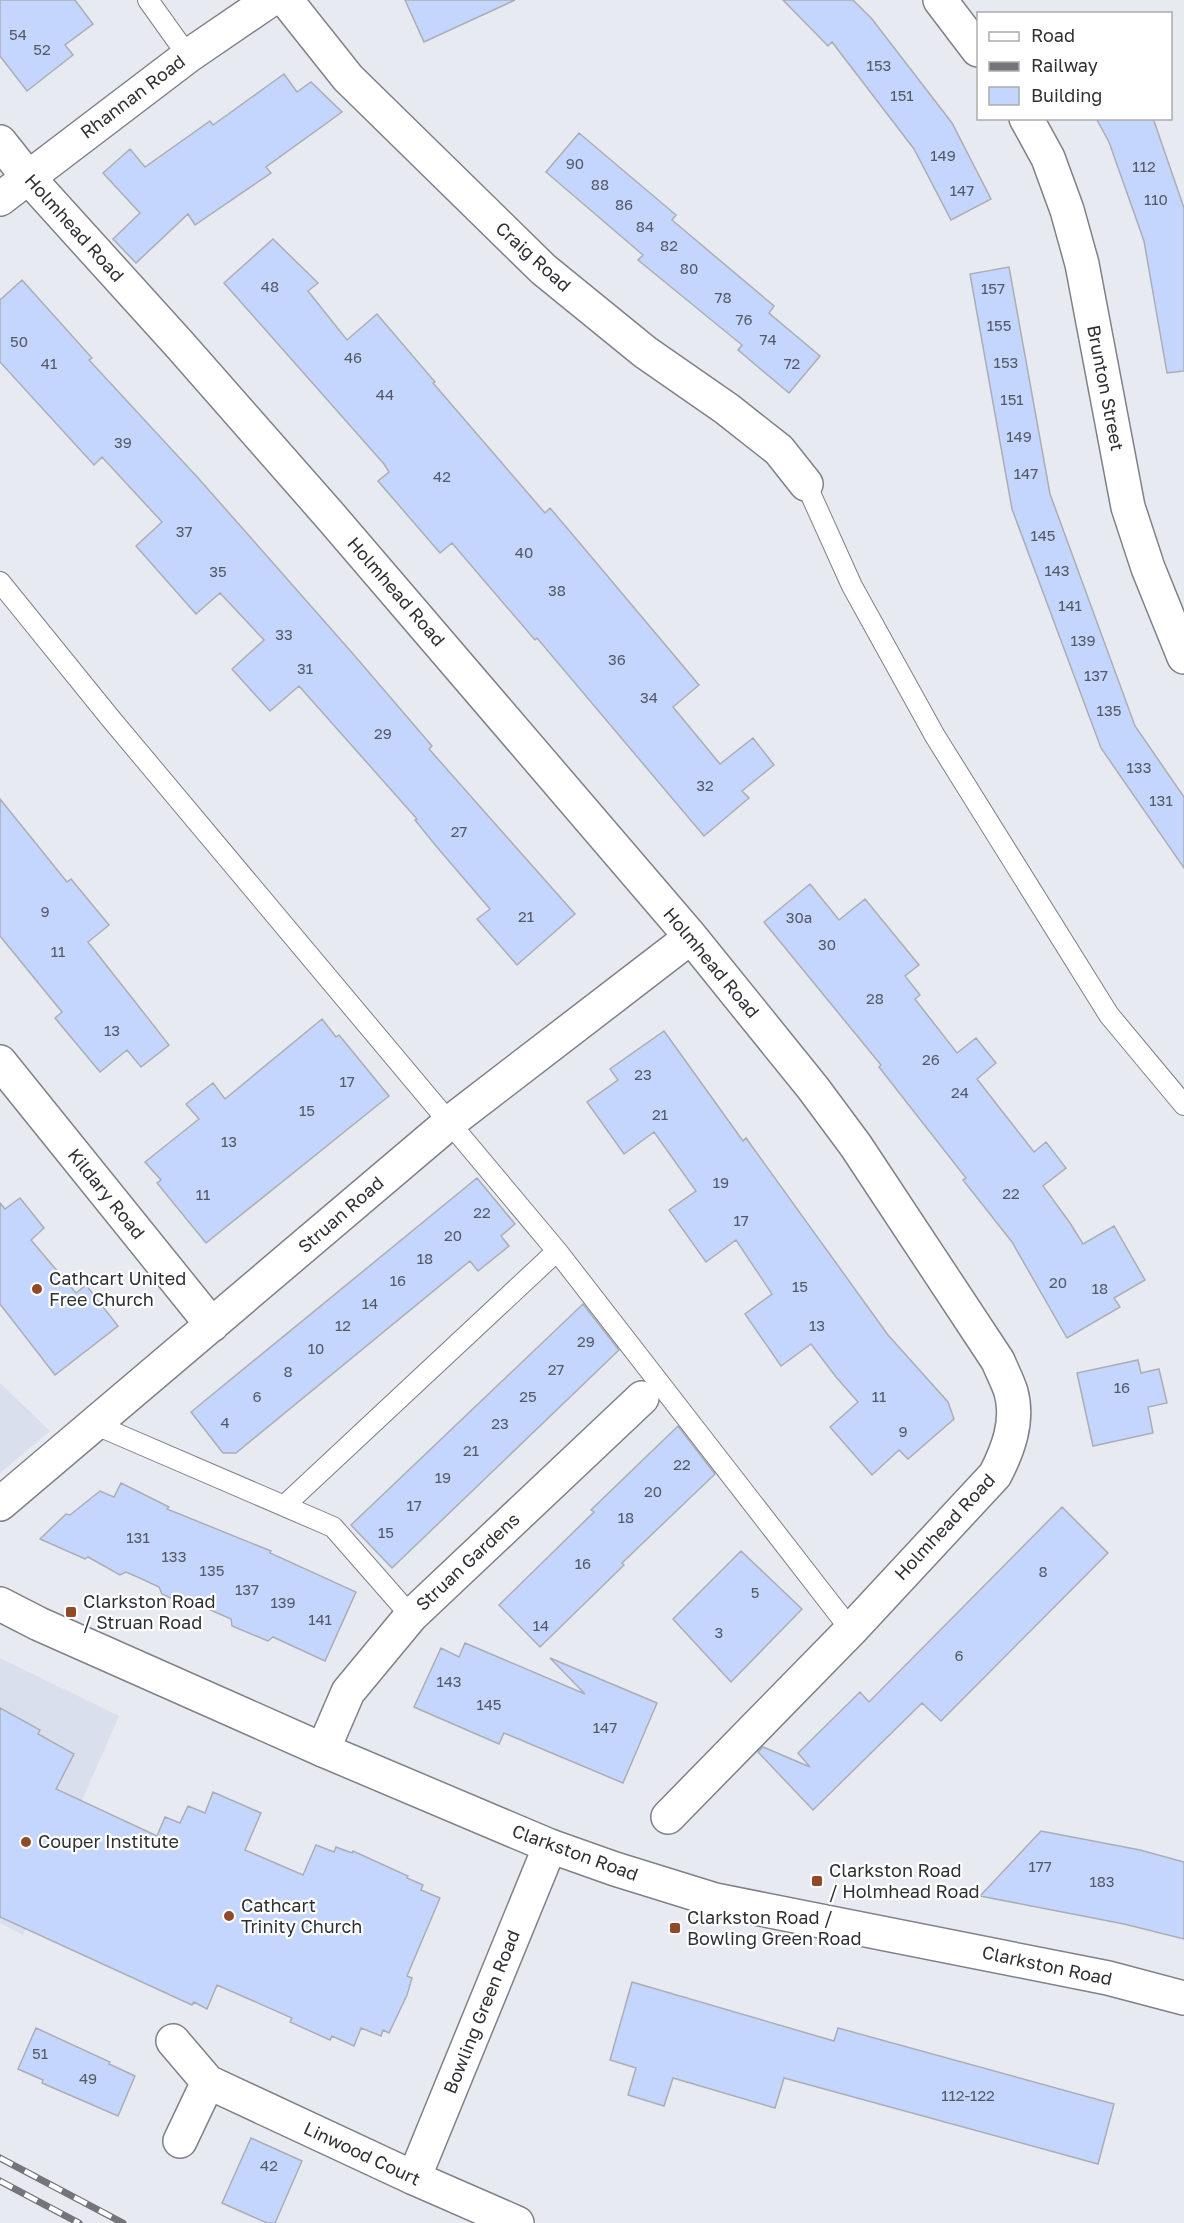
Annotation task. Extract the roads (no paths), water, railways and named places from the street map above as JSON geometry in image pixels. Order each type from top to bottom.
[{"type":"street","name":"Rhannan Road","points":[[0,199],[27,176],[188,56],[270,0]]},
{"type":"street","name":"Craig Road","points":[[286,0],[348,78],[543,269],[645,352],[727,409],[779,450],[806,484]]},
{"type":"street","points":[[940,0],[977,49]]},
{"type":"street","name":"Brunton Street","points":[[1027,120],[1048,158],[1067,210],[1082,264],[1128,507],[1148,568],[1184,657]]},
{"type":"street","name":"Holmhead Road","points":[[0,142],[27,176],[188,353],[324,509],[691,937],[813,1088],[856,1146],[998,1361],[1011,1393],[1014,1422],[1008,1451],[995,1475],[851,1630],[668,1817]]},
{"type":"street","name":"Struan Road","points":[[0,1504],[449,1123],[691,937]]},
{"type":"street","name":"Kildary Road","points":[[0,1062],[212,1326]]},
{"type":"street","name":"Struan Gardens","points":[[323,1750],[348,1692],[411,1616],[642,1398]]},
{"type":"street","name":"Clarkston Road","points":[[0,1604],[39,1624],[323,1750],[550,1846],[715,1900],[1108,1978],[1184,1998]]},
{"type":"street","name":"Bowling Green Road","points":[[414,2178],[550,1846]]},
{"type":"street","name":"Linwood Court","points":[[173,2041],[208,2082],[414,2178],[517,2223]]},
{"type":"street","points":[[180,2141],[208,2082]]},
{"type":"lane","points":[[148,0],[188,56]]},
{"type":"lane","points":[[806,484],[852,586],[935,736],[1109,1015],[1184,1105]]},
{"type":"lane","points":[[0,582],[118,728],[557,1251],[851,1630]]},
{"type":"lane","points":[[285,1505],[557,1251]]},
{"type":"lane","points":[[94,1424],[333,1527],[411,1616]]},
{"type":"railway","points":[[0,2158],[123,2223]]},
{"type":"railway","points":[[0,2181],[79,2223]]},
{"type":"place","name":"Cathcart United Free Church","points":[[37,1289]]},
{"type":"place","name":"Clarkston Road / Struan Road","points":[[71,1612]]},
{"type":"place","name":"Couper Institute","points":[[26,1842]]},
{"type":"place","name":"Clarkston Road / Holmhead Road","points":[[817,1881]]},
{"type":"place","name":"Cathcart Trinity Church","points":[[229,1916]]},
{"type":"place","name":"Clarkston Road / Bowling Green Road","points":[[675,1928]]}]
